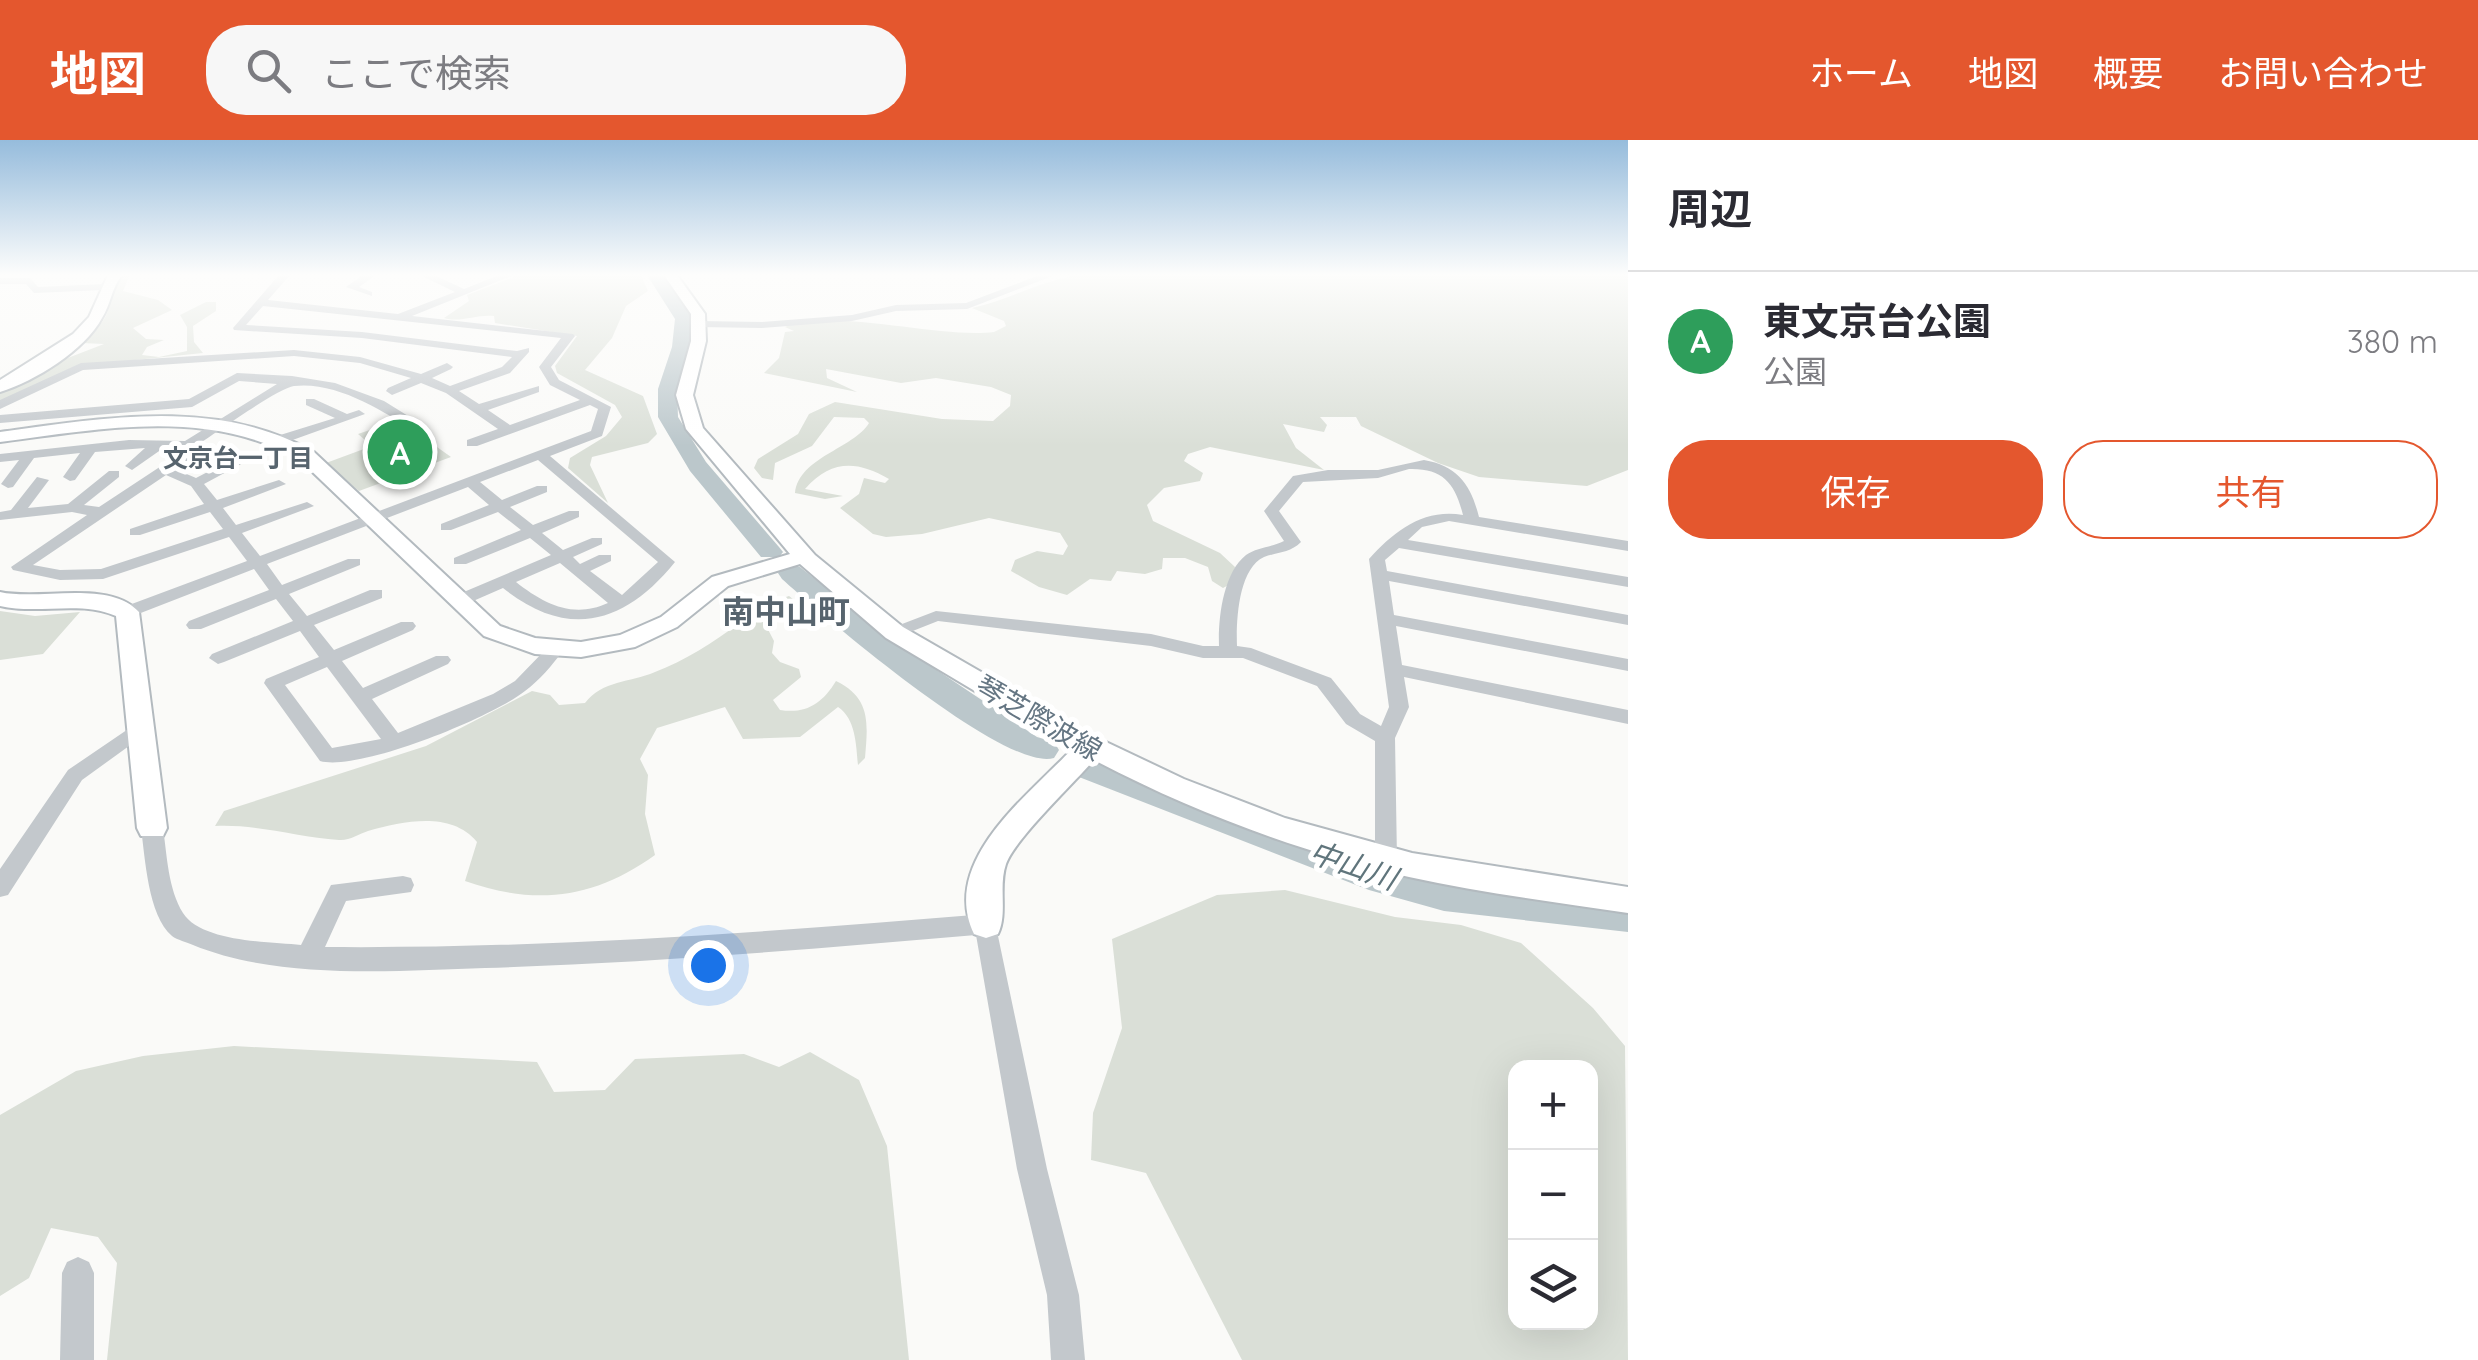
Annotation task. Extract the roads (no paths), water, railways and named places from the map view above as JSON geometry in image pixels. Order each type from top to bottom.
[{"type":"street","points":[[0,386],[34,368],[82,332]]},
{"type":"street","points":[[308,332],[520,355]]},
{"type":"street","points":[[0,599],[41,605],[99,601],[128,612],[597,433],[604,407],[554,382],[545,367],[569,336],[523,332]]},
{"type":"street","name":"琴芝際波線","points":[[698,332],[683,386],[687,416],[805,556],[843,594],[895,634],[1088,749],[1197,796],[1386,859],[1628,900]]},
{"type":"street","points":[[450,390],[506,370],[540,334]]},
{"type":"street","points":[[0,458],[91,448],[188,445],[299,381],[362,335]]},
{"type":"street","points":[[360,360],[391,339]]},
{"type":"street","points":[[0,404],[81,367],[226,355],[337,356],[386,366],[450,390],[507,429]]},
{"type":"street","points":[[214,372],[226,355]]},
{"type":"street","points":[[151,404],[177,359]]},
{"type":"street","points":[[105,408],[128,363]]},
{"type":"street","points":[[361,381],[386,366]]},
{"type":"street","points":[[392,390],[447,368]]},
{"type":"street","points":[[0,419],[151,404],[192,404],[238,377],[299,381],[355,393],[422,429]]},
{"type":"street","points":[[478,409],[534,389]]},
{"type":"street","points":[[55,413],[68,395]]},
{"type":"street","points":[[472,443],[591,400]]},
{"type":"street","points":[[282,440],[352,416],[310,402]]},
{"type":"street","points":[[0,437],[169,423],[221,425],[282,440],[307,456],[492,631],[524,645],[554,651],[635,637],[668,623],[707,588],[805,556]]},
{"type":"street","points":[[132,466],[159,444]]},
{"type":"street","points":[[199,447],[19,566],[60,574],[103,574],[307,506]]},
{"type":"street","points":[[70,477],[91,448]]},
{"type":"street","points":[[8,484],[32,453]]},
{"type":"street","points":[[196,483],[252,455]]},
{"type":"street","points":[[504,581],[531,605],[550,613],[588,615],[620,604],[666,562],[542,456]]},
{"type":"street","points":[[1228,648],[1232,618],[1229,607],[1244,568],[1256,555],[1293,542],[1271,511],[1298,479],[1391,472],[1404,466],[1432,468],[1458,478],[1470,500],[1472,520]]},
{"type":"street","points":[[164,470],[196,483],[394,742]]},
{"type":"street","points":[[72,508],[114,474]]},
{"type":"street","points":[[5,517],[42,480]]},
{"type":"street","points":[[472,483],[620,604]]},
{"type":"street","points":[[135,532],[279,484]]},
{"type":"street","points":[[446,527],[542,489]]},
{"type":"street","points":[[5,517],[72,508],[100,512]]},
{"type":"street","points":[[460,561],[574,514]]},
{"type":"street","points":[[1386,859],[1385,738],[1398,707],[1377,560],[1417,524],[1433,518],[1472,520],[1628,546]]},
{"type":"street","points":[[458,601],[597,541]]},
{"type":"street","points":[[1397,543],[1628,582]]},
{"type":"street","points":[[580,570],[605,558]]},
{"type":"street","points":[[195,625],[354,562]]},
{"type":"street","points":[[1380,575],[1628,620]]},
{"type":"street","points":[[218,658],[376,594]]},
{"type":"street","points":[[128,612],[152,828],[167,902],[182,930],[226,950],[308,956],[527,956],[986,924]]},
{"type":"street","points":[[895,634],[936,616],[1151,640],[1203,652],[1228,648],[1324,682],[1353,718],[1385,738]]},
{"type":"street","points":[[1386,618],[1628,666]]},
{"type":"street","points":[[407,626],[273,683],[328,756],[394,742],[515,690],[554,651]]},
{"type":"street","points":[[360,698],[442,660]]},
{"type":"street","points":[[1392,669],[1628,717]]},
{"type":"street","points":[[0,888],[75,775],[140,728]]},
{"type":"street","points":[[1068,1360],[1063,1295],[1032,1169],[986,924],[984,886],[994,853],[1088,749]]},
{"type":"street","points":[[308,956],[339,892],[403,886]]},
{"type":"street","points":[[77,1360],[78,1274]]},
{"type":"waterway","name":"中山川","points":[[684,332],[667,389],[668,417],[698,466],[770,552]]},
{"type":"waterway","name":"中山川","points":[[791,573],[905,664],[1026,745],[1043,750]]},
{"type":"waterway","name":"中山川","points":[[1091,768],[1369,875],[1444,895],[1524,901],[1628,916]]},
{"type":"place","name":"東文京台公園","points":[[400,452]]},
{"type":"district","name":"文京台一丁目","points":[[238,458]]},
{"type":"district","name":"南中山町","points":[[786,612]]}]
